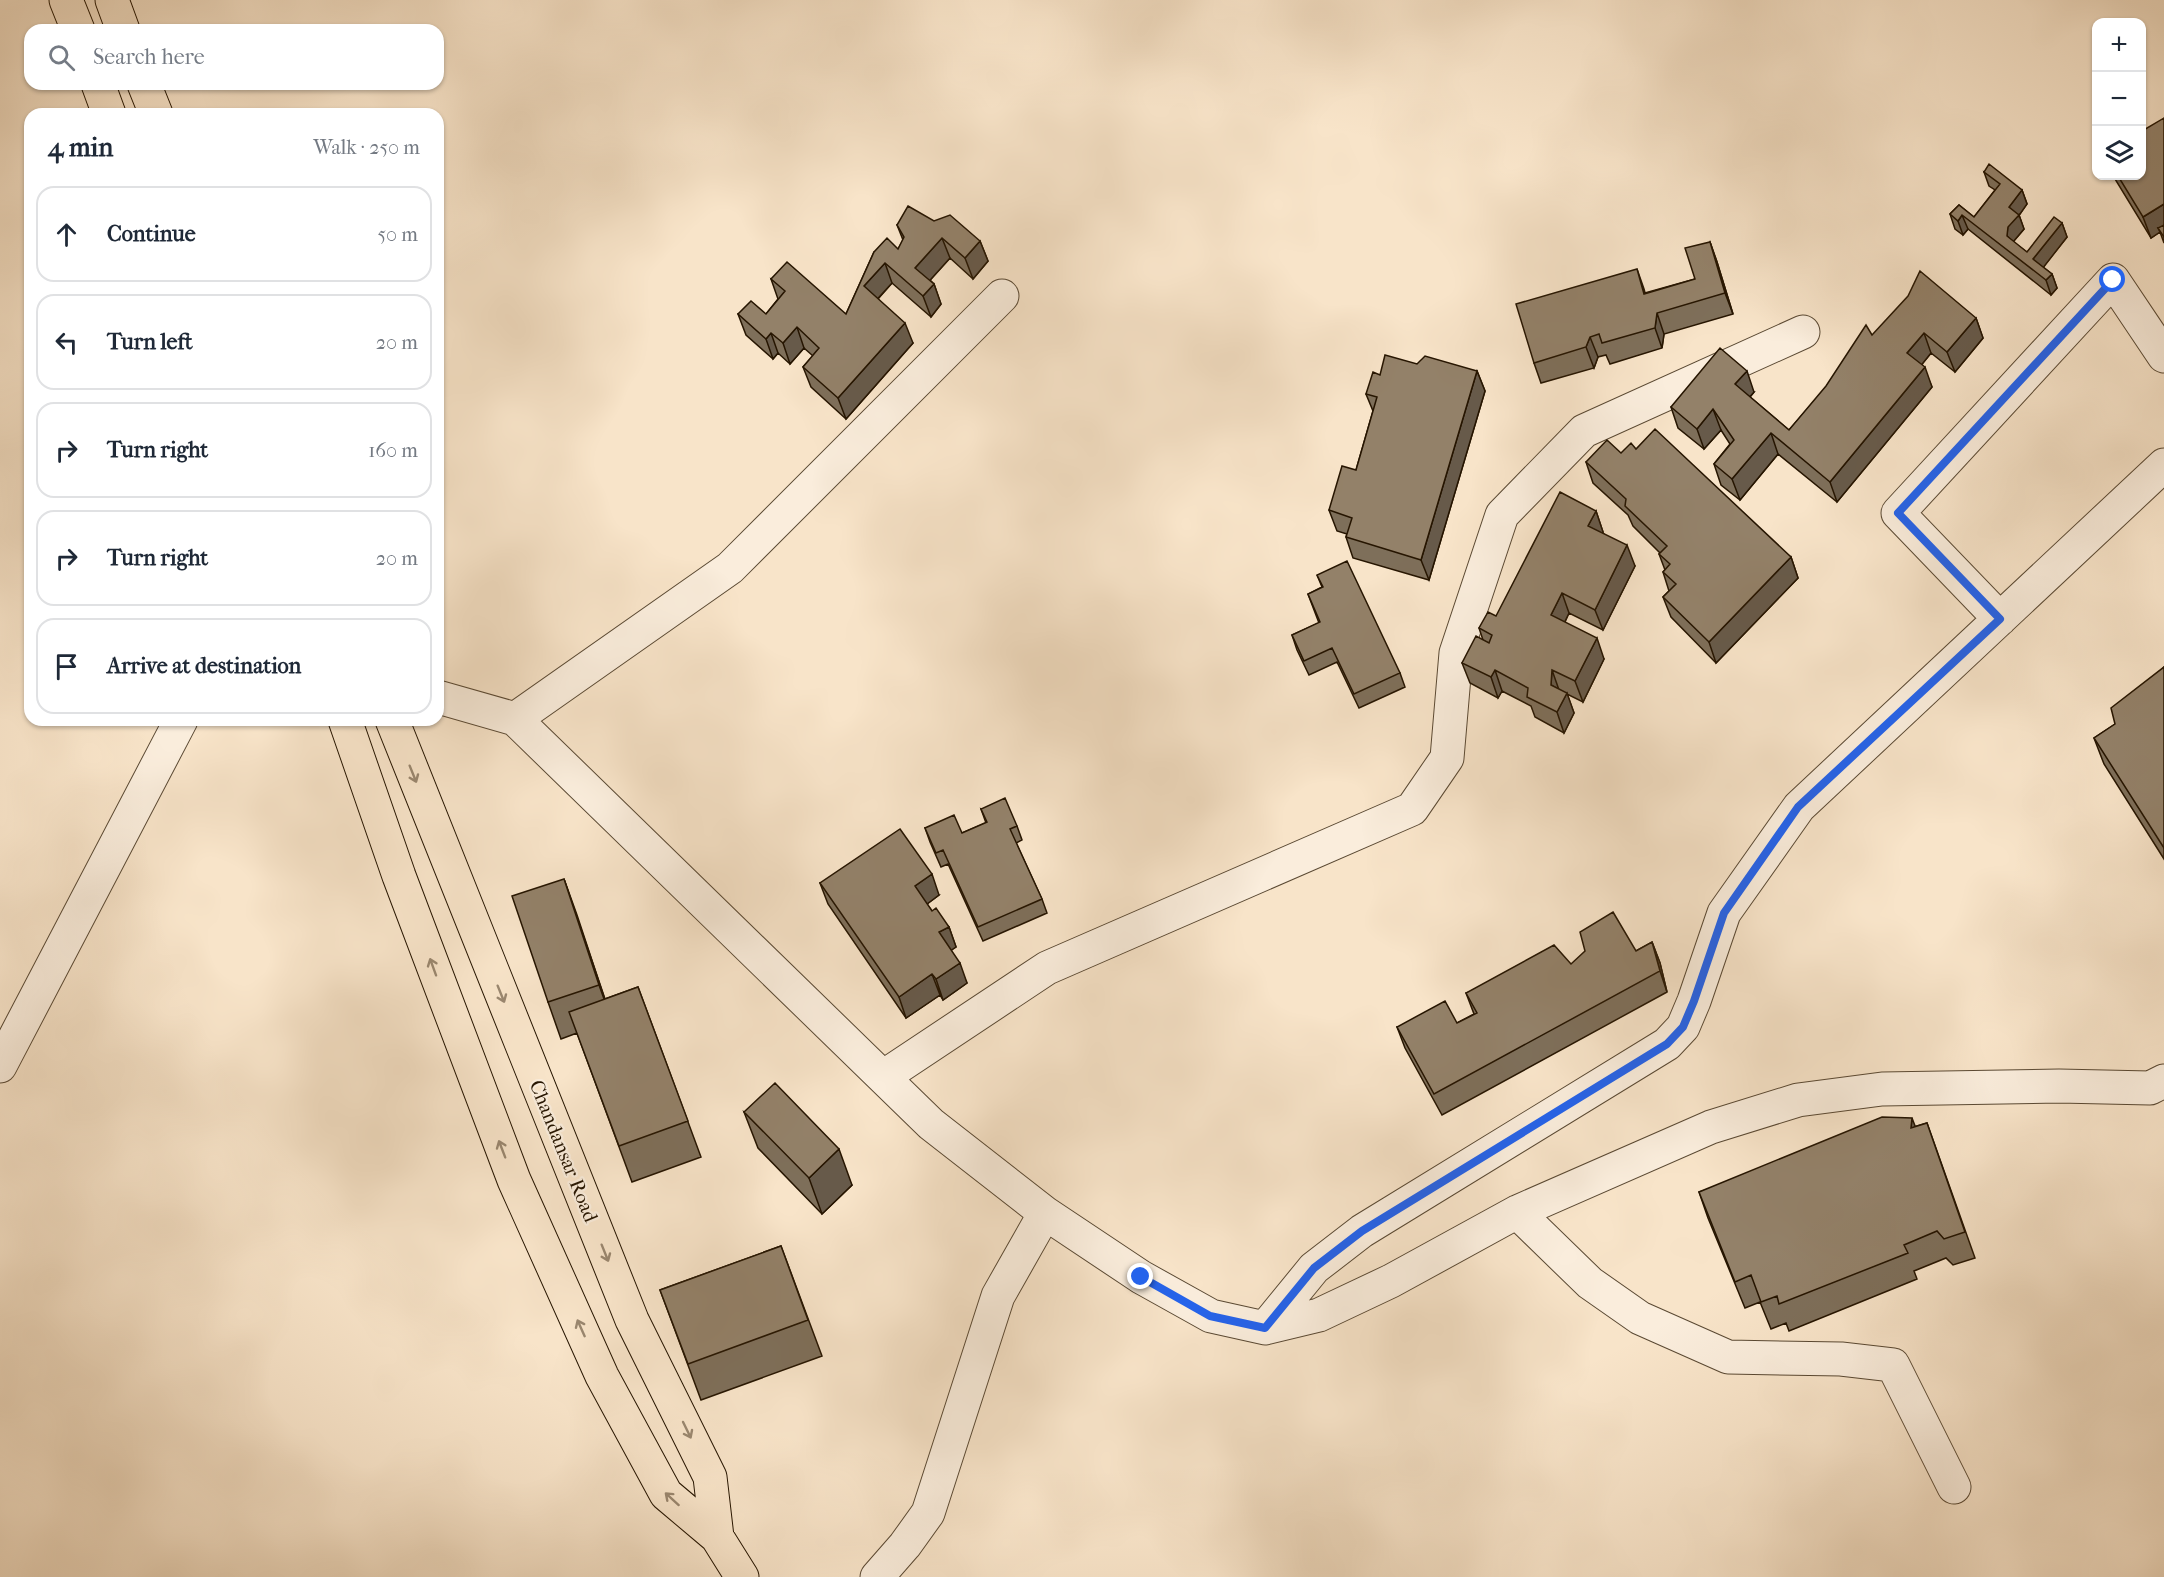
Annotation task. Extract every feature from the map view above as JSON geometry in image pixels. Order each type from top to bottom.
[{"type":"main road","points":[[66,0],[76,24]]},
{"type":"main road","points":[[111,0],[121,24]]},
{"type":"main road","points":[[100,90],[108,108]]},
{"type":"main road","points":[[146,90],[154,108]]},
{"type":"main road","points":[[347,726],[407,899],[506,1159],[602,1376],[666,1494],[717,1537]]},
{"type":"main road","name":"Chandansar Road","points":[[394,726],[632,1320],[710,1477],[717,1537],[742,1577]]},
{"type":"street","points":[[2000,619],[1898,513],[2113,280],[2164,356]]},
{"type":"street","points":[[515,719],[730,568],[1002,296]]},
{"type":"street","points":[[883,1077],[1047,968],[1412,809],[1447,758],[1456,653],[1502,514],[1584,431],[1803,332]]},
{"type":"street","points":[[1265,1328],[1314,1268],[1362,1231],[1667,1044],[1683,1027],[1724,913],[1798,807],[2164,465]]},
{"type":"street","points":[[444,699],[515,719],[931,1124],[1045,1213],[1141,1277],[1210,1316],[1265,1328],[1318,1316],[1391,1281],[1517,1212],[1711,1127],[1798,1100],[1882,1089],[2059,1086],[2150,1088],[2164,1082]]},
{"type":"street","points":[[0,1066],[178,726]]},
{"type":"street","points":[[1517,1212],[1590,1283],[1640,1318],[1728,1357],[1841,1359],[1893,1365],[1953,1486]]},
{"type":"street","points":[[877,1577],[905,1545],[928,1513],[998,1296],[1045,1213]]},
{"type":"building","points":[[2164,118],[2164,204],[2143,217],[2120,180],[2146,180],[2146,129]]},
{"type":"building","points":[[1989,164],[2022,190],[2009,207],[2019,215],[2008,227],[2007,236],[2027,252],[2054,217],[2062,223],[2033,259],[2052,274],[2046,280],[1962,215],[1958,221],[1950,214],[1959,205],[1974,217],[2000,184],[1984,172]]},
{"type":"building","points":[[908,206],[934,221],[950,215],[980,241],[965,258],[942,238],[915,268],[934,284],[923,296],[885,263],[864,286],[905,323],[838,398],[803,367],[819,348],[797,327],[783,343],[771,333],[766,339],[738,314],[751,301],[766,314],[785,291],[771,279],[787,262],[846,314],[874,252],[887,238],[898,249],[904,237],[897,225]]},
{"type":"building","points":[[2164,225],[2164,237],[2158,228]]},
{"type":"building","points":[[1710,242],[1725,293],[1657,313],[1655,328],[1602,343],[1599,334],[1590,337],[1586,347],[1534,363],[1516,304],[1637,269],[1644,294],[1695,279],[1685,248]]},
{"type":"building","points":[[1920,271],[1976,318],[1947,352],[1924,333],[1907,353],[1925,367],[1830,482],[1771,433],[1732,479],[1714,464],[1734,440],[1713,409],[1697,429],[1671,407],[1720,348],[1747,371],[1735,384],[1789,430],[1826,386],[1866,325],[1872,335],[1908,296]]},
{"type":"building","points":[[1385,355],[1417,364],[1425,356],[1477,371],[1421,560],[1346,537],[1352,518],[1329,510],[1342,466],[1356,470],[1377,397],[1366,394],[1373,372],[1380,375]]},
{"type":"building","points":[[1655,429],[1791,557],[1709,642],[1663,597],[1676,584],[1663,572],[1670,564],[1659,554],[1667,546],[1625,506],[1626,499],[1586,462],[1607,440],[1621,453],[1631,443],[1636,449]]},
{"type":"building","points":[[1560,492],[1596,511],[1588,526],[1627,545],[1595,610],[1562,593],[1551,615],[1597,638],[1575,681],[1552,670],[1551,685],[1567,693],[1557,712],[1527,697],[1528,688],[1495,670],[1491,677],[1462,663],[1476,636],[1489,643],[1492,635],[1479,628],[1488,612],[1496,616]]},
{"type":"building","points":[[1347,561],[1400,673],[1354,694],[1332,648],[1304,661],[1292,635],[1320,622],[1308,594],[1323,587],[1317,575]]},
{"type":"building","points":[[2164,667],[2164,848],[2094,738],[2115,724],[2111,708]]},
{"type":"building","points":[[1005,798],[1017,826],[1010,829],[1042,899],[978,927],[943,850],[936,853],[925,828],[954,815],[962,833],[987,822],[981,809]]},
{"type":"building","points":[[900,829],[932,874],[915,886],[932,911],[936,908],[949,927],[939,932],[960,963],[936,979],[932,974],[899,997],[820,883]]},
{"type":"building","points":[[564,879],[599,985],[548,1002],[512,896]]},
{"type":"building","points":[[1613,912],[1636,951],[1652,942],[1660,971],[1434,1094],[1397,1027],[1445,1001],[1457,1023],[1477,1013],[1466,993],[1554,945],[1571,964],[1585,951],[1580,932]]},
{"type":"building","points":[[638,987],[688,1121],[619,1146],[569,1012]]},
{"type":"building","points":[[775,1083],[839,1149],[809,1178],[744,1112]]},
{"type":"building","points":[[1882,1117],[1912,1118],[1911,1128],[1927,1123],[1965,1232],[1944,1239],[1937,1231],[1904,1245],[1908,1253],[1779,1304],[1777,1296],[1761,1302],[1751,1275],[1735,1282],[1699,1192]]},
{"type":"building","points":[[781,1246],[808,1320],[688,1364],[660,1290]]},
{"type":"route","points":[[1141,1277],[1210,1316],[1265,1328],[1314,1268],[1362,1231],[1667,1044],[1683,1027],[1724,913],[1798,807],[2000,619],[1898,513],[2113,280]]}]
